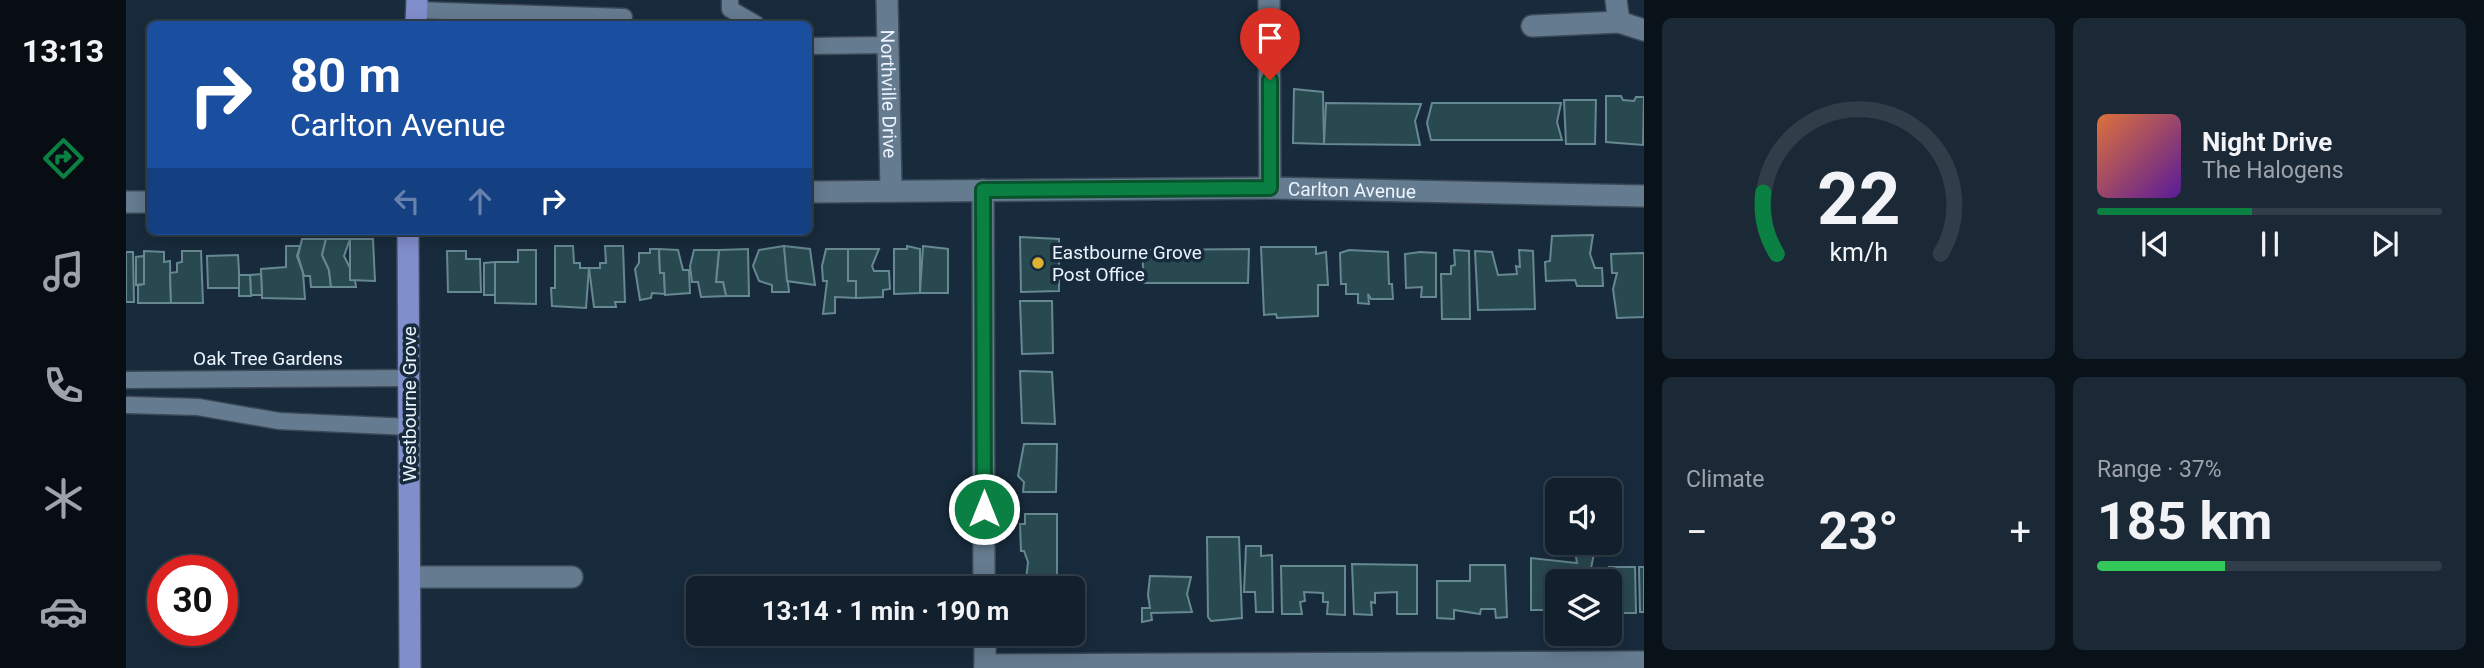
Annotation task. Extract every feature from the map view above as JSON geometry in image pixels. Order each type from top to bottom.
[{"type":"main road","name":"Westbourne Grove","points":[[408,235],[410,668]]},
{"type":"street","name":"Northville Drive","points":[[887,0],[891,189]]},
{"type":"street","points":[[1269,0],[1270,188]]},
{"type":"street","points":[[1616,0],[1619,22]]},
{"type":"street","points":[[1532,26],[1619,22],[1644,30]]},
{"type":"street","name":"Carlton Avenue","points":[[812,192],[891,189],[1270,188],[1644,196]]},
{"type":"street","points":[[983,190],[984,576]]},
{"type":"street","points":[[126,202],[147,202]]},
{"type":"street","points":[[410,577],[572,577]]},
{"type":"street","points":[[985,646],[985,666],[1547,666],[1644,662]]},
{"type":"lane","points":[[730,0],[730,9],[751,21]]},
{"type":"lane","points":[[416,12],[624,17]]},
{"type":"lane","points":[[812,47],[888,45]]},
{"type":"lane","name":"Oak Tree Gardens","points":[[126,380],[410,378]]},
{"type":"lane","points":[[128,405],[186,405],[279,421],[410,427]]},
{"type":"building","points":[[1294,89],[1323,92],[1324,144],[1293,143]]},
{"type":"building","points":[[1606,96],[1621,96],[1623,100],[1634,101],[1636,97],[1644,97],[1643,145],[1606,142]]},
{"type":"building","points":[[1564,100],[1596,100],[1595,144],[1566,144]]},
{"type":"building","points":[[1326,103],[1421,104],[1415,121],[1420,145],[1324,144]]},
{"type":"building","points":[[1432,103],[1561,103],[1557,122],[1562,140],[1431,140],[1427,123]]},
{"type":"building","points":[[1593,235],[1590,254],[1595,268],[1602,268],[1603,286],[1577,286],[1575,280],[1546,281],[1545,262],[1550,261],[1552,236]]},
{"type":"building","points":[[1020,237],[1059,239],[1059,291],[1021,292]]},
{"type":"building","points":[[302,239],[326,239],[322,255],[329,270],[331,287],[311,287],[310,276],[304,276],[298,256]]},
{"type":"building","points":[[326,239],[350,239],[344,256],[351,270],[350,280],[355,280],[356,287],[331,287],[329,270],[322,255]]},
{"type":"building","points":[[350,239],[373,239],[375,281],[350,280]]},
{"type":"building","points":[[286,246],[300,246],[297,256],[303,273],[305,299],[262,298],[261,269],[286,267]]},
{"type":"building","points":[[555,246],[573,246],[574,263],[580,263],[580,268],[589,268],[586,308],[552,306]]},
{"type":"building","points":[[605,246],[623,246],[625,302],[615,302],[616,307],[594,307],[589,268],[600,268],[600,263],[606,263]]},
{"type":"building","points":[[784,246],[789,292],[772,292],[772,285],[759,281],[753,266],[759,250]]},
{"type":"building","points":[[784,246],[810,249],[815,285],[787,281]]},
{"type":"building","points":[[907,246],[920,249],[920,293],[894,294],[894,249],[907,249]]},
{"type":"building","points":[[923,246],[948,249],[948,293],[920,293]]},
{"type":"building","points":[[1261,247],[1316,247],[1316,254],[1326,252],[1328,285],[1318,285],[1318,316],[1277,318],[1276,314],[1264,315]]},
{"type":"building","points":[[650,249],[659,249],[660,273],[664,273],[665,294],[652,293],[651,298],[640,300],[635,269],[639,263],[639,253],[650,253]]},
{"type":"building","points":[[659,249],[678,250],[683,270],[689,270],[690,293],[665,295],[664,273],[660,273]]},
{"type":"building","points":[[748,249],[749,296],[726,296],[723,282],[716,282],[719,250]]},
{"type":"building","points":[[826,249],[848,249],[848,281],[856,281],[856,298],[835,297],[835,313],[823,314],[827,281],[823,281],[822,266]]},
{"type":"building","points":[[848,249],[879,249],[872,266],[874,271],[889,271],[890,289],[883,290],[883,297],[856,298],[856,281],[848,281]]},
{"type":"building","points":[[1249,249],[1248,283],[1144,283],[1142,250]]},
{"type":"building","points":[[518,250],[536,250],[536,304],[495,303],[495,262],[518,262]]},
{"type":"building","points":[[694,250],[719,250],[716,282],[723,282],[726,296],[701,297],[698,282],[692,282],[690,266]]},
{"type":"building","points":[[1349,250],[1388,252],[1389,284],[1392,284],[1393,299],[1371,299],[1368,294],[1369,304],[1358,303],[1358,294],[1346,294],[1346,284],[1341,284],[1340,253]]},
{"type":"building","points":[[1454,250],[1469,251],[1470,319],[1442,319],[1441,274],[1451,274],[1451,266],[1455,265]]},
{"type":"building","points":[[1519,250],[1533,251],[1535,309],[1478,310],[1475,251],[1492,252],[1498,275],[1517,274],[1516,266],[1520,267]]},
{"type":"building","points":[[144,251],[164,252],[164,262],[170,261],[171,303],[138,303],[138,285],[144,284]]},
{"type":"building","points":[[182,251],[201,251],[203,303],[171,303],[170,273],[177,272],[177,263],[182,262]]},
{"type":"building","points":[[447,251],[466,251],[466,259],[480,259],[481,292],[448,292]]},
{"type":"building","points":[[126,252],[133,252],[134,302],[126,302]]},
{"type":"building","points":[[1436,253],[1436,297],[1421,297],[1422,287],[1406,288],[1405,254]]},
{"type":"building","points":[[1644,253],[1644,317],[1617,318],[1613,289],[1617,273],[1612,273],[1611,254]]},
{"type":"building","points":[[238,255],[240,288],[208,288],[207,256]]},
{"type":"building","points":[[144,256],[144,284],[136,285],[136,257]]},
{"type":"building","points":[[495,262],[495,295],[484,295],[484,263]]},
{"type":"building","points":[[261,274],[262,295],[251,295],[250,275]]},
{"type":"building","points":[[239,275],[250,275],[251,296],[239,296]]},
{"type":"building","points":[[1020,301],[1052,301],[1053,353],[1022,354]]},
{"type":"building","points":[[1020,371],[1052,372],[1055,424],[1022,423]]},
{"type":"building","points":[[1024,444],[1057,444],[1056,492],[1023,492],[1024,482],[1018,476]]},
{"type":"building","points":[[1025,514],[1057,514],[1057,576],[1026,576],[1028,562],[1024,551],[1021,551],[1020,524],[1025,524]]},
{"type":"building","points":[[1207,537],[1239,537],[1242,618],[1211,621],[1208,617]]},
{"type":"building","points":[[1246,546],[1261,546],[1261,556],[1272,555],[1273,612],[1256,612],[1255,592],[1244,592]]},
{"type":"building","points":[[1576,555],[1594,555],[1591,569],[1545,569],[1545,610],[1531,610],[1531,558],[1577,563]]},
{"type":"building","points":[[1352,564],[1417,565],[1417,614],[1397,614],[1397,592],[1375,593],[1375,603],[1371,602],[1372,615],[1354,614]]},
{"type":"building","points":[[1470,565],[1505,565],[1507,617],[1496,618],[1495,609],[1481,609],[1480,614],[1454,610],[1454,619],[1437,618],[1437,581],[1470,581]]},
{"type":"building","points":[[1281,566],[1345,566],[1345,615],[1327,614],[1328,602],[1323,602],[1323,593],[1304,592],[1305,601],[1300,602],[1302,614],[1282,614]]},
{"type":"building","points":[[1635,567],[1636,613],[1622,613],[1622,569],[1609,569]]},
{"type":"building","points":[[1639,567],[1644,567],[1644,612],[1640,612]]},
{"type":"building","points":[[1150,576],[1191,577],[1187,594],[1192,612],[1151,613],[1152,620],[1142,622],[1142,608],[1150,608]]},
{"type":"place","name":"Eastbourne Grove Post Office","points":[[1038,263]]},
{"type":"route","points":[[984,509],[983,190],[1270,188],[1270,80]]}]
